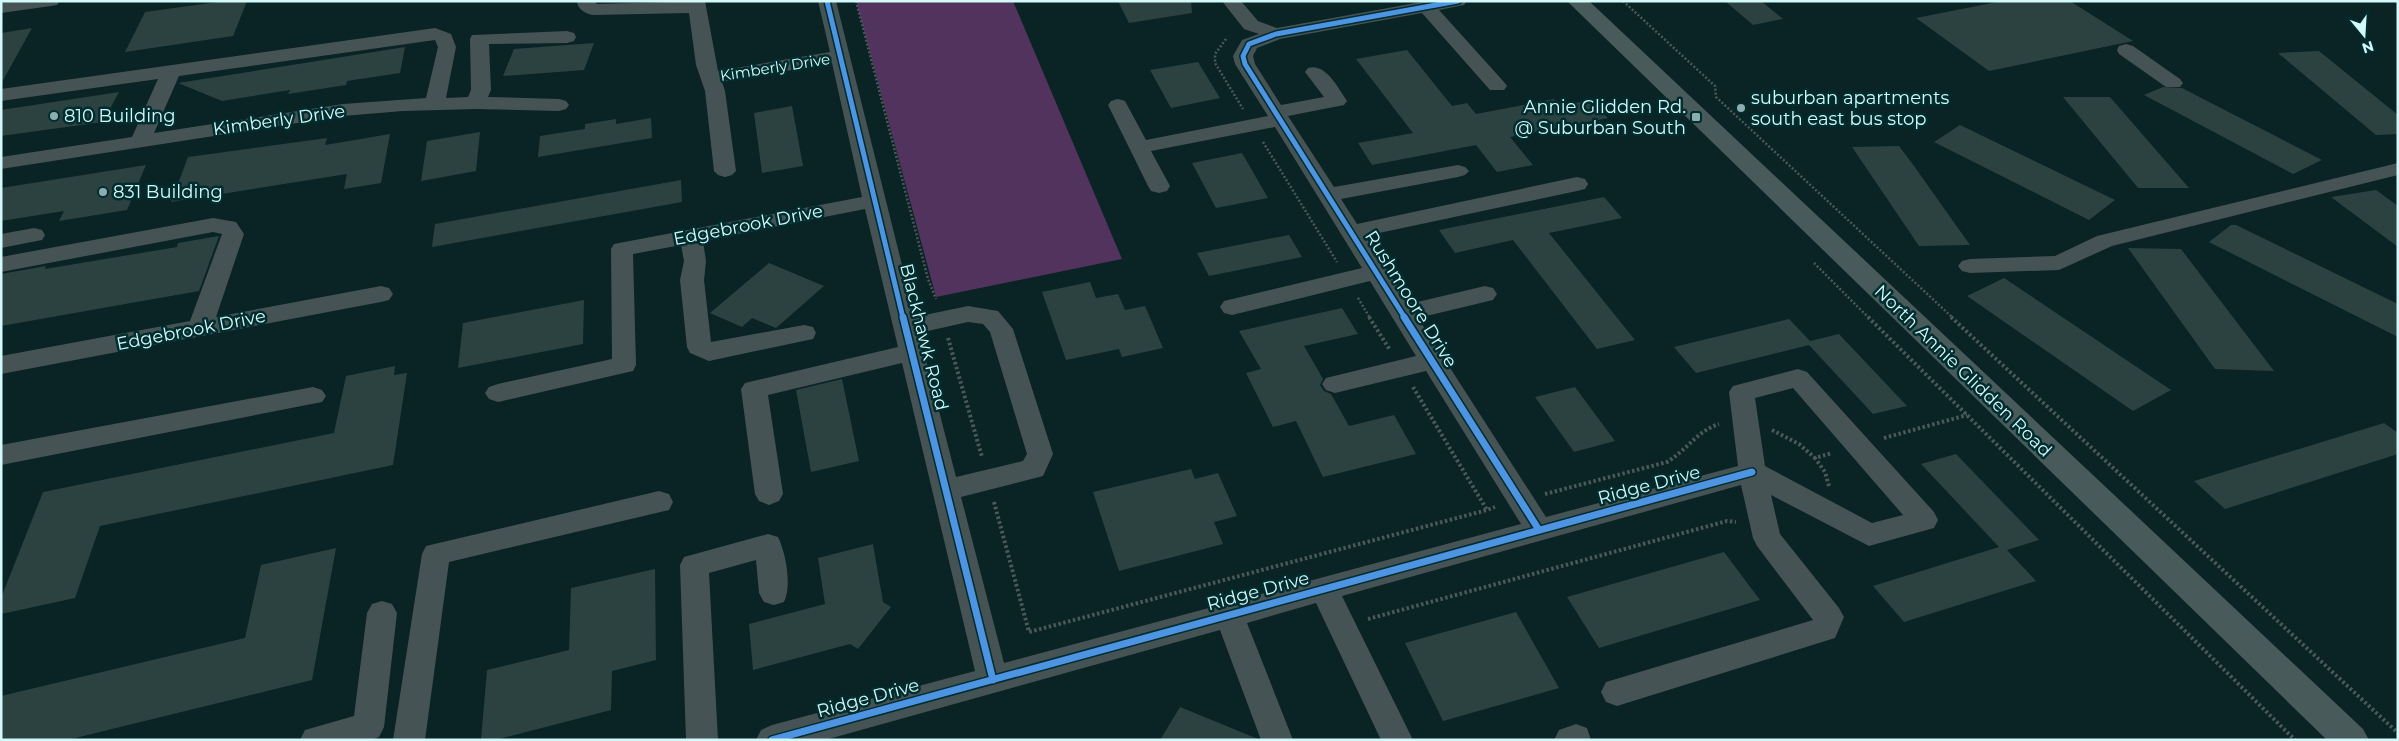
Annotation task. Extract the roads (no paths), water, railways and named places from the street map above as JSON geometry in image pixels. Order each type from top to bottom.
[{"type":"main road","name":"North Annie Glidden Road","points":[[1577,1],[2351,740]]},
{"type":"street","points":[[1,8],[51,1]]},
{"type":"street","points":[[586,1],[585,3],[593,10],[697,4],[709,78],[715,91],[725,171]]},
{"type":"street","name":"Blackhawk Road","points":[[827,1],[874,201],[993,680]]},
{"type":"street","points":[[1231,1],[1251,24],[1276,34],[1458,1]]},
{"type":"street","points":[[1427,7],[1497,86]]},
{"type":"street","points":[[1,95],[435,34],[444,36],[447,40],[435,105]]},
{"type":"street","name":"Rushmoore Drive","points":[[1276,34],[1249,44],[1244,49],[1245,64],[1539,530]]},
{"type":"street","points":[[476,103],[481,90],[479,39],[567,37]]},
{"type":"street","points":[[2126,50],[2173,83]]},
{"type":"street","name":"Kimberly Drive","points":[[709,78],[840,56]]},
{"type":"street","points":[[140,141],[171,71]]},
{"type":"street","points":[[1139,146],[1278,116],[1337,101],[1315,72]]},
{"type":"street","name":"Kimberly Drive","points":[[1,163],[343,110],[476,103],[559,105]]},
{"type":"street","points":[[1118,105],[1160,186]]},
{"type":"street","points":[[1970,266],[2059,263],[2104,241],[2398,169]]},
{"type":"street","points":[[1328,195],[1458,171]]},
{"type":"street","points":[[1351,232],[1577,184]]},
{"type":"street","name":"Edgebrook Drive","points":[[498,393],[624,365],[622,249],[874,201]]},
{"type":"street","points":[[1,265],[213,225],[228,227],[233,234],[200,328]]},
{"type":"street","points":[[1,241],[34,235]]},
{"type":"street","points":[[691,236],[695,261],[692,280],[699,347],[709,352],[804,333]]},
{"type":"street","points":[[1232,307],[1376,272]]},
{"type":"street","name":"Edgebrook Drive","points":[[1,365],[381,294]]},
{"type":"street","points":[[1402,314],[1485,294]]},
{"type":"street","points":[[906,327],[968,314],[990,317],[1001,329],[1040,454],[1033,469],[946,490]]},
{"type":"street","points":[[769,494],[754,389],[912,352]]},
{"type":"street","points":[[1335,384],[1432,360]]},
{"type":"street","points":[[1617,692],[1824,629],[1829,617],[1767,538],[1752,472],[1742,392],[1798,378],[1924,520],[1869,535],[1752,472]]},
{"type":"street","points":[[1,455],[313,396]]},
{"type":"street","name":"Ridge Drive","points":[[772,740],[1752,472]]},
{"type":"street","points":[[409,740],[436,554],[659,502]]},
{"type":"street","points":[[702,740],[694,565],[768,545],[774,593]]},
{"type":"street","points":[[1324,589],[1397,740]]},
{"type":"street","points":[[316,740],[368,727],[382,613]]},
{"type":"street","points":[[1229,614],[1277,740]]},
{"type":"place","name":"suburban apartments south east bus stop","points":[[1741,108]]},
{"type":"place","name":"810 Building","points":[[54,116]]},
{"type":"place","name":"Annie Glidden Rd. @ Suburban South","points":[[1696,117]]},
{"type":"place","name":"831 Building","points":[[103,192]]}]
